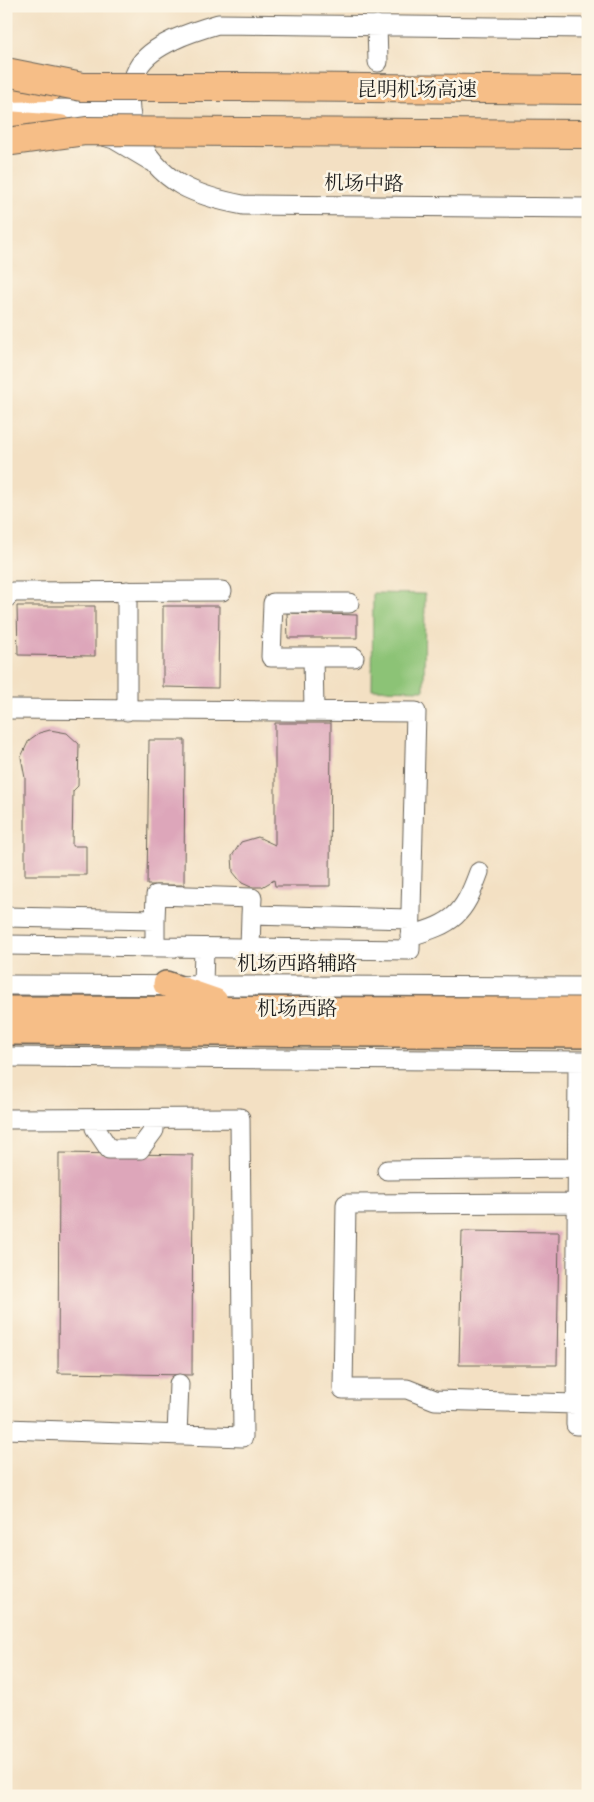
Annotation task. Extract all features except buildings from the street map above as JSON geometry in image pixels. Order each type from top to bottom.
[{"type":"highway","points":[[6,72],[82,87]]},
{"type":"highway","points":[[6,87],[82,87]]},
{"type":"highway","name":"昆明机场高速","points":[[82,87],[588,90]]},
{"type":"highway","points":[[6,125],[86,131],[588,134]]},
{"type":"highway","points":[[6,142],[86,131]]},
{"type":"main road","points":[[166,984],[237,1008]]},
{"type":"main road","name":"机场西路","points":[[6,1008],[588,1010]]},
{"type":"main road","name":"机场西路","points":[[6,1032],[588,1035]]},
{"type":"street","points":[[6,87],[95,85],[110,81],[138,67],[152,53],[174,40],[195,30],[218,24],[588,28]]},
{"type":"street","points":[[377,25],[378,62]]},
{"type":"street","name":"机场中路","points":[[138,67],[129,108],[135,132],[152,162]]},
{"type":"street","points":[[6,110],[129,108]]},
{"type":"street","name":"机场中路","points":[[6,136],[95,134],[114,139],[152,162],[181,185],[219,200],[243,205],[588,208]]},
{"type":"street","points":[[6,598],[12,592],[222,591]]},
{"type":"street","points":[[127,711],[128,592]]},
{"type":"street","points":[[349,603],[273,603],[271,657],[354,657]]},
{"type":"street","points":[[313,657],[314,712]]},
{"type":"street","points":[[6,709],[416,712],[410,950],[204,949],[6,945]]},
{"type":"street","points":[[251,915],[436,928],[453,919],[469,898],[479,872]]},
{"type":"street","points":[[156,947],[156,895],[252,898],[250,948]]},
{"type":"street","points":[[6,917],[155,920]]},
{"type":"street","points":[[203,985],[204,949]]},
{"type":"street","name":"机场西路辅路","points":[[6,985],[166,984],[588,987]]},
{"type":"street","points":[[6,1057],[583,1061],[584,1118],[579,1168],[576,1425],[588,1425]]},
{"type":"street","points":[[6,1119],[240,1118],[243,1437],[6,1429]]},
{"type":"street","points":[[95,1119],[95,1128],[109,1149],[140,1149],[154,1130],[154,1119]]},
{"type":"street","points":[[387,1170],[579,1168]]},
{"type":"street","points":[[576,1404],[435,1400],[407,1389],[343,1389],[346,1204],[579,1203]]},
{"type":"street","points":[[177,1435],[179,1384]]},
{"type":"green space","points":[[373,593],[425,594],[424,690],[372,689]]}]
